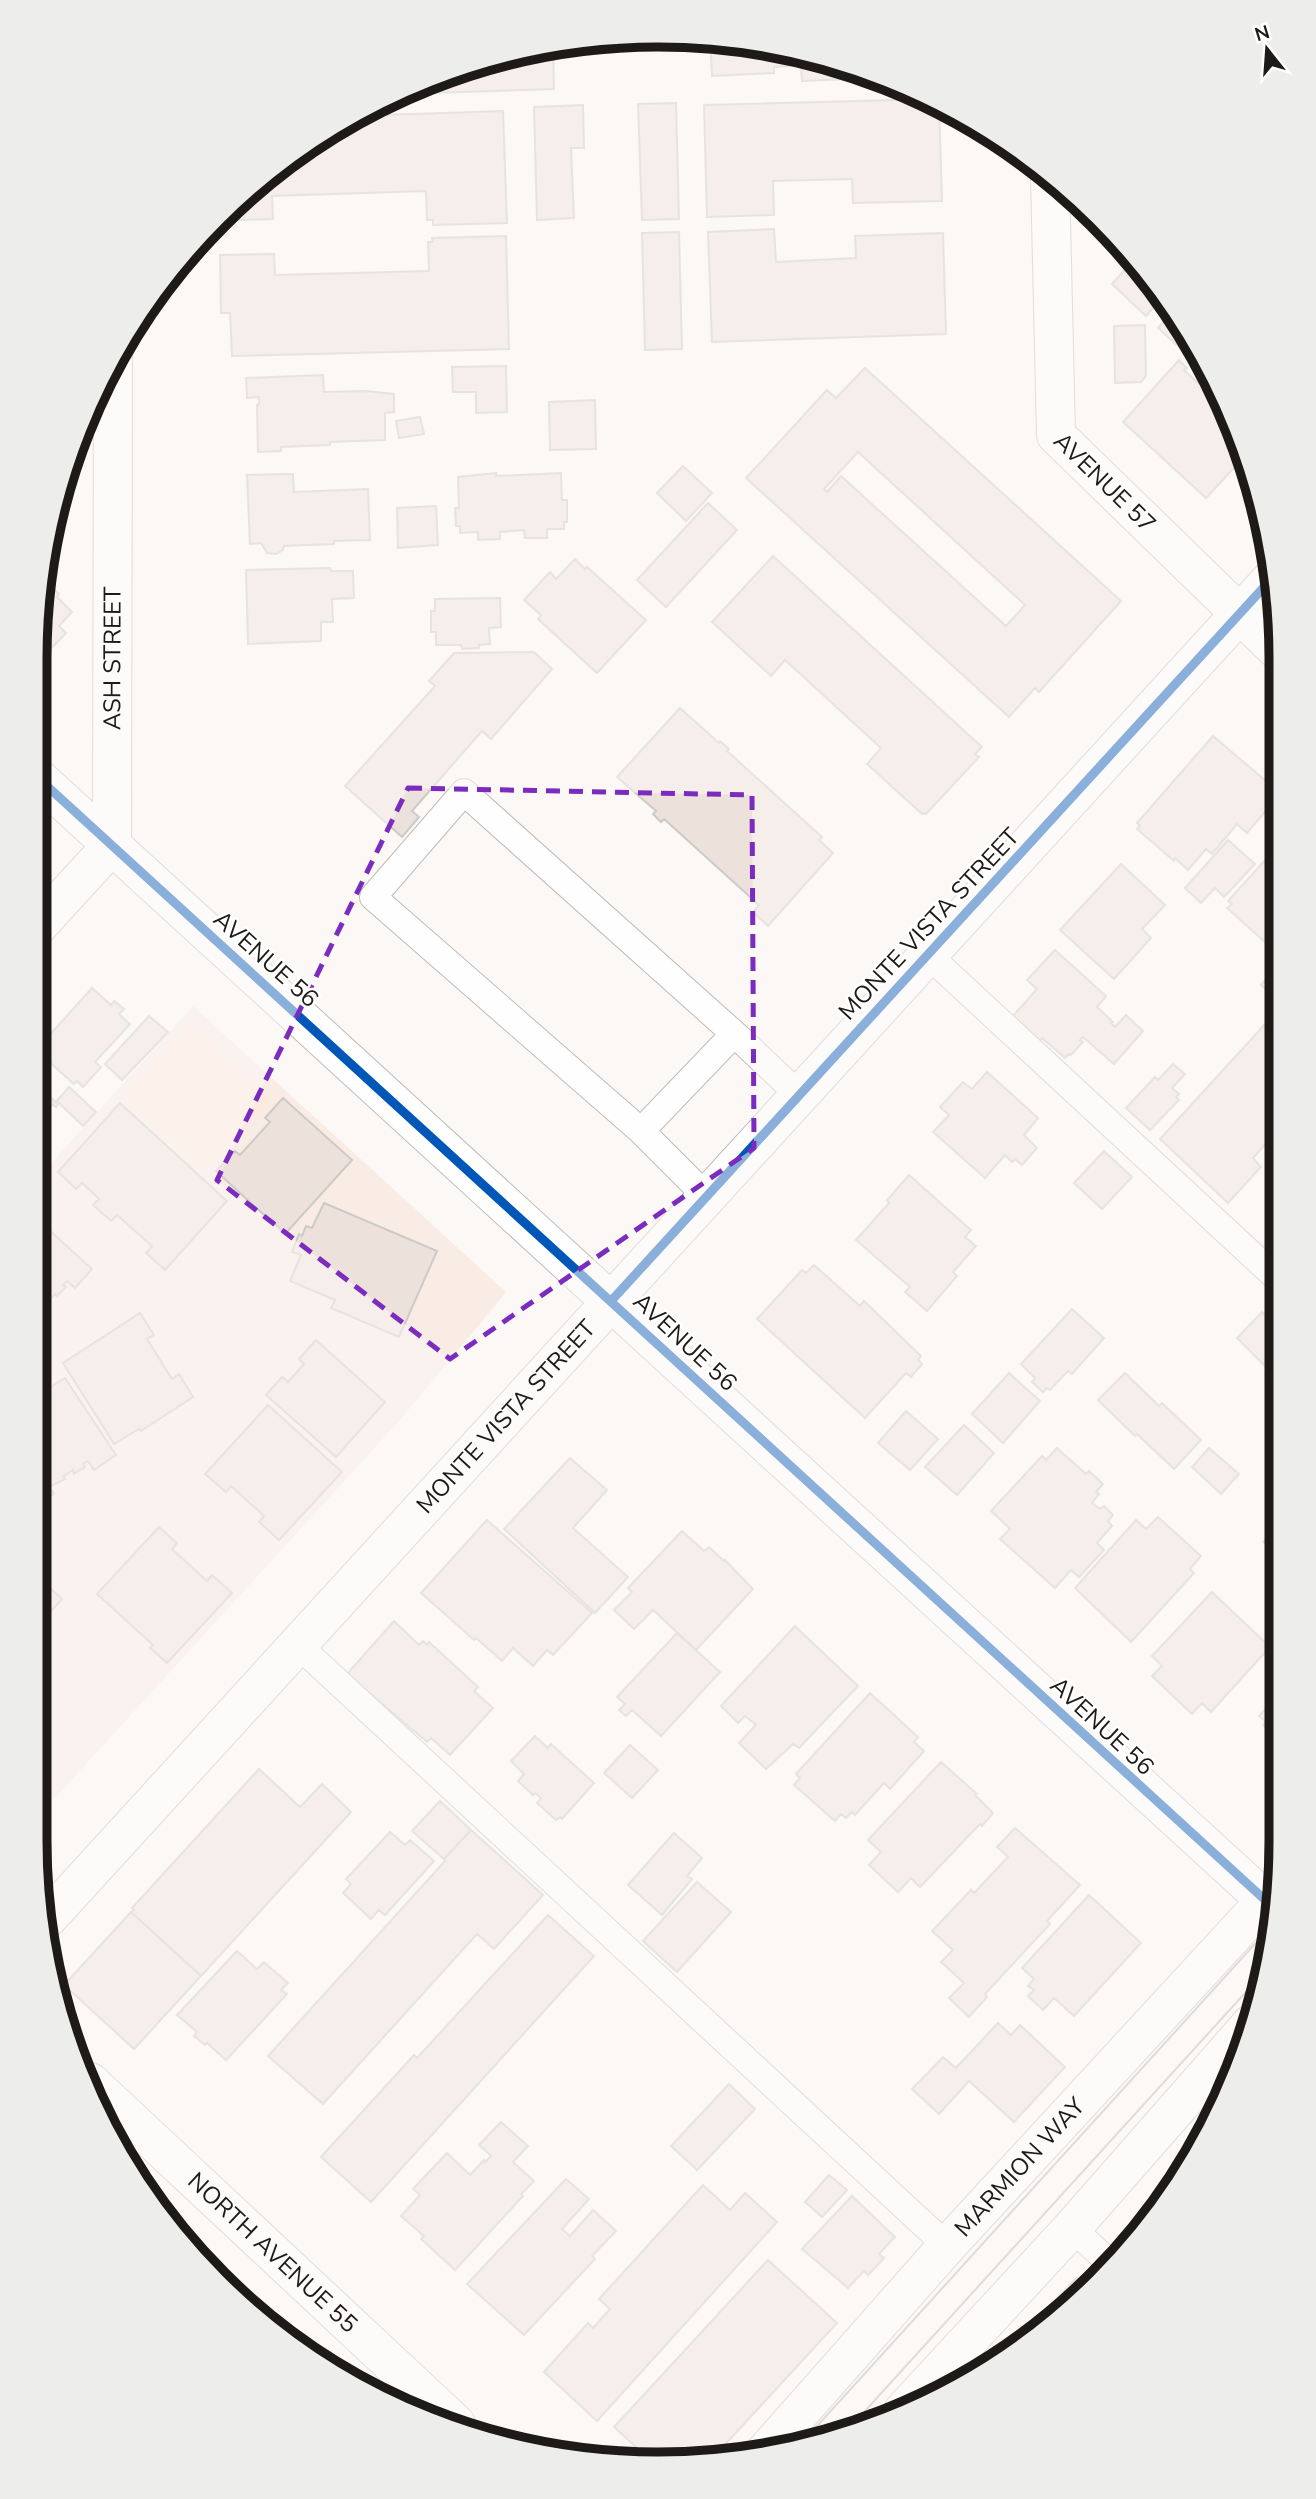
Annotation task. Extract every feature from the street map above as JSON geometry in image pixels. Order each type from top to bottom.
[{"type":"street","name":"AVENUE 57","points":[[1050,190],[1056,435],[1268,642]]},
{"type":"street","name":"ASH STREET","points":[[112,845],[113,383]]},
{"type":"street","name":"MONTE VISTA STREET","points":[[51,1914],[1265,587]]},
{"type":"street","name":"AVENUE 56","points":[[47,786],[1266,1893]]},
{"type":"street","points":[[47,916],[112,845]]},
{"type":"street","name":"MARMION WAY","points":[[775,2440],[947,2246],[1265,1908]]},
{"type":"street","points":[[952,2374],[1072,2228],[1233,2044]]},
{"type":"street","name":"NORTH AVENUE 55","points":[[102,2093],[443,2412]]},
{"type":"lane","points":[[706,1196],[641,1131],[373,897],[464,792],[734,1034],[799,1096]]},
{"type":"lane","points":[[927,954],[1269,1271]]},
{"type":"lane","points":[[641,1131],[734,1034]]},
{"type":"lane","points":[[298,1645],[947,2246]]},
{"type":"lane","points":[[1072,2228],[1104,2258]]},
{"type":"highlighted area","points":[[408,788],[752,795],[754,1148],[450,1359],[217,1180]]},
{"type":"shaded area","points":[[193,1006],[506,1292],[400,1420],[47,1807],[47,1168]]},
{"type":"shaded area","points":[[190,1024],[271,1098],[204,1171],[123,1097]]},
{"type":"building","points":[[711,50],[777,59],[816,68],[850,79],[802,81],[801,65],[774,67],[774,73],[712,76]]},
{"type":"building","points":[[553,56],[554,89],[426,93],[500,68]]},
{"type":"building","points":[[905,100],[939,116],[942,201],[853,203],[852,179],[773,181],[774,215],[707,217],[704,105]]},
{"type":"building","points":[[676,103],[679,219],[642,220],[638,104]]},
{"type":"building","points":[[583,105],[584,148],[571,148],[574,218],[537,220],[534,107]]},
{"type":"building","points":[[503,111],[507,223],[433,225],[433,220],[427,220],[426,191],[272,196],[273,219],[232,220],[286,173],[379,115]]},
{"type":"building","points":[[774,229],[776,262],[856,258],[855,236],[943,233],[946,334],[712,342],[708,232]]},
{"type":"building","points":[[679,232],[682,349],[645,350],[642,233]]},
{"type":"building","points":[[506,236],[509,349],[232,356],[230,313],[221,313],[220,255],[274,254],[275,275],[429,271],[428,242],[433,242],[432,238]]},
{"type":"building","points":[[1127,267],[1156,305],[1146,316],[1112,284]]},
{"type":"building","points":[[1166,319],[1188,355],[1158,328]]},
{"type":"building","points":[[1145,325],[1146,376],[1141,382],[1115,383],[1114,326]]},
{"type":"building","points":[[1179,360],[1187,368],[1184,370],[1208,391],[1237,465],[1206,498],[1123,422]]},
{"type":"building","points":[[506,366],[507,412],[476,413],[476,392],[453,392],[452,367]]},
{"type":"building","points":[[865,368],[1121,601],[1039,692],[1035,688],[1009,717],[746,478],[827,390],[836,398]],"holes":[[[858,452],[1025,605],[1006,626],[841,476],[827,492],[824,489]]]},
{"type":"building","points":[[323,375],[324,392],[366,391],[394,394],[394,412],[385,413],[385,440],[330,442],[330,445],[281,447],[281,451],[258,452],[259,397],[247,398],[246,378]]},
{"type":"building","points":[[595,400],[596,449],[550,450],[549,402]]},
{"type":"building","points":[[420,417],[424,434],[399,438],[396,421]]},
{"type":"building","points":[[683,466],[712,493],[686,521],[657,493]]},
{"type":"building","points":[[496,473],[496,476],[561,473],[562,500],[567,500],[567,522],[564,522],[564,529],[547,529],[547,538],[525,538],[524,530],[500,532],[500,539],[478,540],[478,532],[460,533],[460,526],[456,526],[455,508],[459,508],[458,477]]},
{"type":"building","points":[[293,474],[294,492],[368,489],[370,540],[284,546],[283,550],[276,554],[267,553],[261,543],[250,544],[247,475]]},
{"type":"building","points":[[708,503],[737,530],[666,607],[637,580]]},
{"type":"building","points":[[436,506],[438,545],[398,548],[397,508]]},
{"type":"building","points":[[56,556],[57,556],[56,577],[52,582]]},
{"type":"building","points":[[773,556],[982,747],[975,754],[979,757],[926,814],[922,814],[867,764],[881,748],[785,660],[771,676],[712,622]]},
{"type":"building","points":[[575,559],[646,620],[597,673],[538,619],[541,615],[524,600],[550,572],[556,579]]},
{"type":"building","points":[[330,568],[331,571],[353,571],[354,598],[332,599],[333,622],[321,622],[321,641],[248,644],[246,570]]},
{"type":"building","points":[[51,587],[72,612],[59,626],[66,633],[47,652]]},
{"type":"building","points":[[500,598],[501,627],[489,628],[490,644],[462,649],[461,645],[436,645],[436,632],[431,632],[431,611],[435,611],[435,599]]},
{"type":"building","points":[[534,652],[552,669],[491,739],[482,731],[412,811],[419,817],[402,837],[345,786],[435,686],[429,681],[454,653]]},
{"type":"building","points":[[680,708],[729,749],[727,751],[822,837],[819,840],[833,853],[768,926],[753,912],[759,905],[664,819],[661,822],[653,814],[656,811],[617,777]]},
{"type":"building","points":[[1213,736],[1267,782],[1269,787],[1269,807],[1247,833],[1237,824],[1212,854],[1206,849],[1188,870],[1137,829],[1140,826],[1137,823]]},
{"type":"building","points":[[1228,840],[1255,864],[1224,897],[1215,888],[1201,903],[1185,888]]},
{"type":"building","points":[[1269,856],[1269,946],[1227,908],[1232,904],[1228,901]]},
{"type":"building","points":[[1121,864],[1165,905],[1142,929],[1151,938],[1114,979],[1060,930]]},
{"type":"building","points":[[1055,950],[1106,996],[1097,1007],[1115,1027],[1126,1015],[1143,1031],[1114,1064],[1083,1037],[1080,1040],[1083,1042],[1065,1058],[1042,1038],[1039,1042],[1012,1017],[1037,989],[1027,980]]},
{"type":"building","points":[[1269,976],[1269,992],[1261,985]]},
{"type":"building","points":[[92,988],[111,1005],[114,1001],[124,1009],[119,1014],[130,1024],[95,1062],[101,1067],[83,1087],[77,1081],[74,1084],[47,1060],[47,1038]]},
{"type":"building","points":[[149,1016],[168,1032],[122,1080],[105,1064]]},
{"type":"building","points":[[1269,1020],[1269,1140],[1253,1158],[1261,1167],[1228,1203],[1160,1139]]},
{"type":"building","points":[[1173,1064],[1185,1074],[1172,1088],[1179,1094],[1176,1097],[1179,1100],[1150,1130],[1126,1108],[1155,1077],[1158,1080]]},
{"type":"building","points":[[987,1072],[1038,1118],[1024,1135],[1037,1148],[1022,1165],[1015,1159],[1012,1162],[1005,1155],[985,1178],[933,1132],[949,1115],[940,1107],[963,1082],[972,1089]]},
{"type":"building","points":[[69,1087],[96,1112],[83,1126],[59,1103],[56,1107],[53,1104],[47,1111],[47,1094],[56,1102]]},
{"type":"building","points":[[283,1098],[352,1160],[285,1234],[216,1171],[235,1151],[240,1155],[270,1122],[265,1118]]},
{"type":"building","points":[[120,1103],[227,1201],[165,1270],[146,1253],[152,1246],[117,1215],[111,1221],[93,1205],[99,1199],[82,1183],[76,1189],[58,1172]]},
{"type":"building","points":[[1104,1151],[1132,1177],[1102,1209],[1074,1183]]},
{"type":"building","points":[[909,1175],[971,1230],[965,1237],[976,1246],[953,1272],[957,1276],[927,1311],[905,1292],[910,1287],[856,1240],[889,1203],[887,1200]]},
{"type":"building","points":[[324,1203],[437,1251],[399,1337],[331,1308],[335,1300],[290,1281],[301,1255],[292,1252],[299,1234],[302,1236],[306,1226],[312,1228]]},
{"type":"building","points":[[47,1228],[92,1269],[75,1288],[67,1281],[63,1285],[66,1287],[57,1296],[55,1294],[47,1302]]},
{"type":"building","points":[[814,1265],[860,1306],[864,1301],[921,1356],[918,1360],[922,1364],[911,1377],[906,1373],[865,1418],[757,1319],[802,1270],[806,1273]]},
{"type":"building","points":[[1072,1309],[1104,1338],[1072,1374],[1068,1371],[1050,1390],[1047,1388],[1043,1392],[1032,1382],[1035,1378],[1021,1364]]},
{"type":"building","points":[[1262,1312],[1269,1319],[1269,1364],[1266,1367],[1237,1338]]},
{"type":"building","points":[[140,1313],[154,1335],[147,1339],[172,1379],[179,1374],[193,1397],[141,1431],[139,1429],[114,1444],[63,1363]]},
{"type":"building","points":[[316,1340],[385,1402],[336,1457],[266,1395],[282,1377],[288,1382],[304,1364],[299,1359]]},
{"type":"building","points":[[1009,1373],[1040,1401],[1003,1443],[972,1414]]},
{"type":"building","points":[[1125,1373],[1159,1406],[1162,1403],[1201,1440],[1174,1469],[1098,1400]]},
{"type":"building","points":[[65,1378],[116,1455],[94,1470],[88,1461],[83,1464],[85,1467],[74,1474],[73,1470],[63,1477],[65,1479],[49,1487],[54,1494],[47,1498],[47,1389]]},
{"type":"building","points":[[268,1405],[342,1472],[279,1540],[259,1522],[264,1516],[231,1486],[226,1492],[205,1474]]},
{"type":"building","points":[[906,1411],[938,1439],[910,1470],[878,1443]]},
{"type":"building","points":[[964,1425],[994,1453],[957,1495],[925,1467]]},
{"type":"building","points":[[1057,1448],[1086,1474],[1089,1471],[1103,1484],[1092,1503],[1100,1509],[1104,1506],[1113,1515],[1108,1521],[1112,1526],[1097,1543],[1104,1550],[1079,1577],[1071,1570],[1055,1588],[1000,1539],[1010,1529],[991,1511],[1042,1456],[1046,1460]]},
{"type":"building","points":[[1209,1448],[1239,1474],[1221,1494],[1192,1467]]},
{"type":"building","points":[[570,1458],[607,1490],[573,1528],[628,1577],[595,1613],[504,1529]]},
{"type":"building","points":[[1158,1517],[1201,1556],[1190,1569],[1194,1573],[1131,1642],[1075,1588],[1136,1520],[1146,1529]]},
{"type":"building","points":[[487,1520],[592,1613],[553,1655],[547,1650],[533,1666],[513,1648],[502,1661],[421,1593]]},
{"type":"building","points":[[159,1527],[177,1543],[172,1549],[207,1581],[212,1575],[232,1593],[167,1663],[150,1648],[153,1645],[97,1594]]},
{"type":"building","points":[[682,1531],[704,1551],[709,1547],[725,1560],[753,1589],[696,1650],[653,1610],[634,1629],[614,1610],[632,1592],[628,1588]]},
{"type":"building","points":[[1269,1535],[1269,1547],[1263,1542]]},
{"type":"building","points":[[47,1585],[62,1599],[47,1616]]},
{"type":"building","points":[[1212,1592],[1269,1646],[1211,1712],[1202,1703],[1192,1714],[1152,1676],[1162,1666],[1152,1656]]},
{"type":"building","points":[[394,1621],[419,1645],[423,1641],[427,1645],[429,1642],[478,1687],[474,1691],[493,1708],[450,1755],[431,1738],[427,1742],[347,1674]]},
{"type":"building","points":[[795,1626],[858,1686],[799,1748],[793,1744],[766,1769],[739,1743],[756,1725],[745,1716],[738,1723],[721,1706]]},
{"type":"building","points":[[677,1633],[720,1672],[661,1736],[632,1710],[626,1716],[619,1710],[625,1704],[617,1697]]},
{"type":"building","points":[[870,1693],[918,1737],[914,1742],[924,1751],[890,1789],[884,1783],[855,1815],[852,1812],[846,1818],[841,1814],[835,1821],[794,1785],[800,1778],[796,1774]]},
{"type":"building","points":[[1269,1705],[1269,1731],[1263,1725],[1266,1722],[1259,1716]]},
{"type":"building","points":[[535,1736],[548,1748],[551,1744],[594,1783],[562,1819],[560,1817],[556,1820],[537,1803],[541,1798],[535,1793],[533,1795],[518,1781],[524,1774],[511,1761]]},
{"type":"building","points":[[630,1745],[658,1770],[632,1798],[604,1773]]},
{"type":"building","points":[[941,1762],[977,1794],[975,1795],[993,1813],[920,1887],[911,1878],[898,1892],[869,1865],[881,1852],[868,1840]]},
{"type":"building","points":[[259,1769],[300,1807],[322,1784],[351,1812],[201,1976],[131,1912],[134,1910],[132,1908]]},
{"type":"building","points":[[440,1801],[471,1830],[444,1859],[412,1831]]},
{"type":"building","points":[[1015,1828],[1080,1885],[1047,1921],[1050,1924],[985,1994],[987,1997],[969,2017],[949,1998],[964,1983],[941,1962],[953,1950],[932,1931],[971,1890],[974,1893],[1008,1857],[997,1847]]},
{"type":"building","points":[[471,1830],[543,1895],[494,1949],[477,1934],[323,2104],[268,2056]]},
{"type":"building","points":[[390,1832],[405,1845],[410,1840],[434,1861],[385,1915],[379,1910],[371,1919],[343,1893],[351,1884],[346,1879]]},
{"type":"building","points":[[674,1833],[702,1858],[687,1876],[692,1879],[662,1915],[628,1885]]},
{"type":"building","points":[[697,1882],[731,1912],[677,1972],[643,1941]]},
{"type":"building","points":[[1089,1895],[1141,1943],[1074,2016],[1054,1998],[1043,2010],[1028,1996],[1034,1990],[1028,1986],[1034,1979],[1022,1968]]},
{"type":"building","points":[[131,1912],[201,1976],[134,2049],[65,1984]]},
{"type":"building","points":[[548,1915],[594,1956],[371,2202],[321,2157],[414,2055],[417,2058]]},
{"type":"building","points":[[237,1951],[257,1969],[264,1962],[288,1983],[281,1990],[287,1994],[226,2060],[207,2043],[205,2045],[194,2036],[197,2032],[177,2015]]},
{"type":"building","points":[[998,2023],[1011,2035],[1020,2025],[1065,2067],[1014,2122],[969,2081],[939,2114],[912,2089],[943,2057],[956,2068]]},
{"type":"building","points":[[729,2084],[755,2109],[697,2170],[671,2146]]},
{"type":"building","points":[[501,2122],[528,2146],[513,2162],[534,2181],[455,2270],[421,2239],[424,2236],[401,2216],[420,2195],[413,2189],[447,2153],[470,2175],[484,2160],[485,2162],[491,2156],[479,2145]]},
{"type":"building","points":[[829,2175],[847,2190],[822,2217],[805,2202]]},
{"type":"building","points":[[566,2179],[589,2199],[562,2229],[570,2236],[593,2210],[616,2231],[592,2256],[595,2259],[524,2335],[467,2284]]},
{"type":"building","points":[[703,2185],[730,2210],[745,2193],[777,2222],[597,2421],[544,2372],[588,2323],[593,2328],[610,2309],[599,2299]]},
{"type":"building","points":[[852,2196],[895,2237],[879,2254],[884,2258],[868,2275],[864,2271],[848,2288],[802,2249]]},
{"type":"building","points":[[768,2260],[837,2323],[722,2448],[640,2451],[614,2427]]},
{"type":"building","points":[[1076,2278],[1081,2282],[1054,2306],[1052,2304]]},
{"type":"tram line","points":[[812,2432],[1261,1937]]},
{"type":"tram line","points":[[860,2417],[1251,1987]]},
{"type":"cycle path","points":[[612,1300],[1265,586]]},
{"type":"cycle path","points":[[47,786],[1266,1900]]}]
